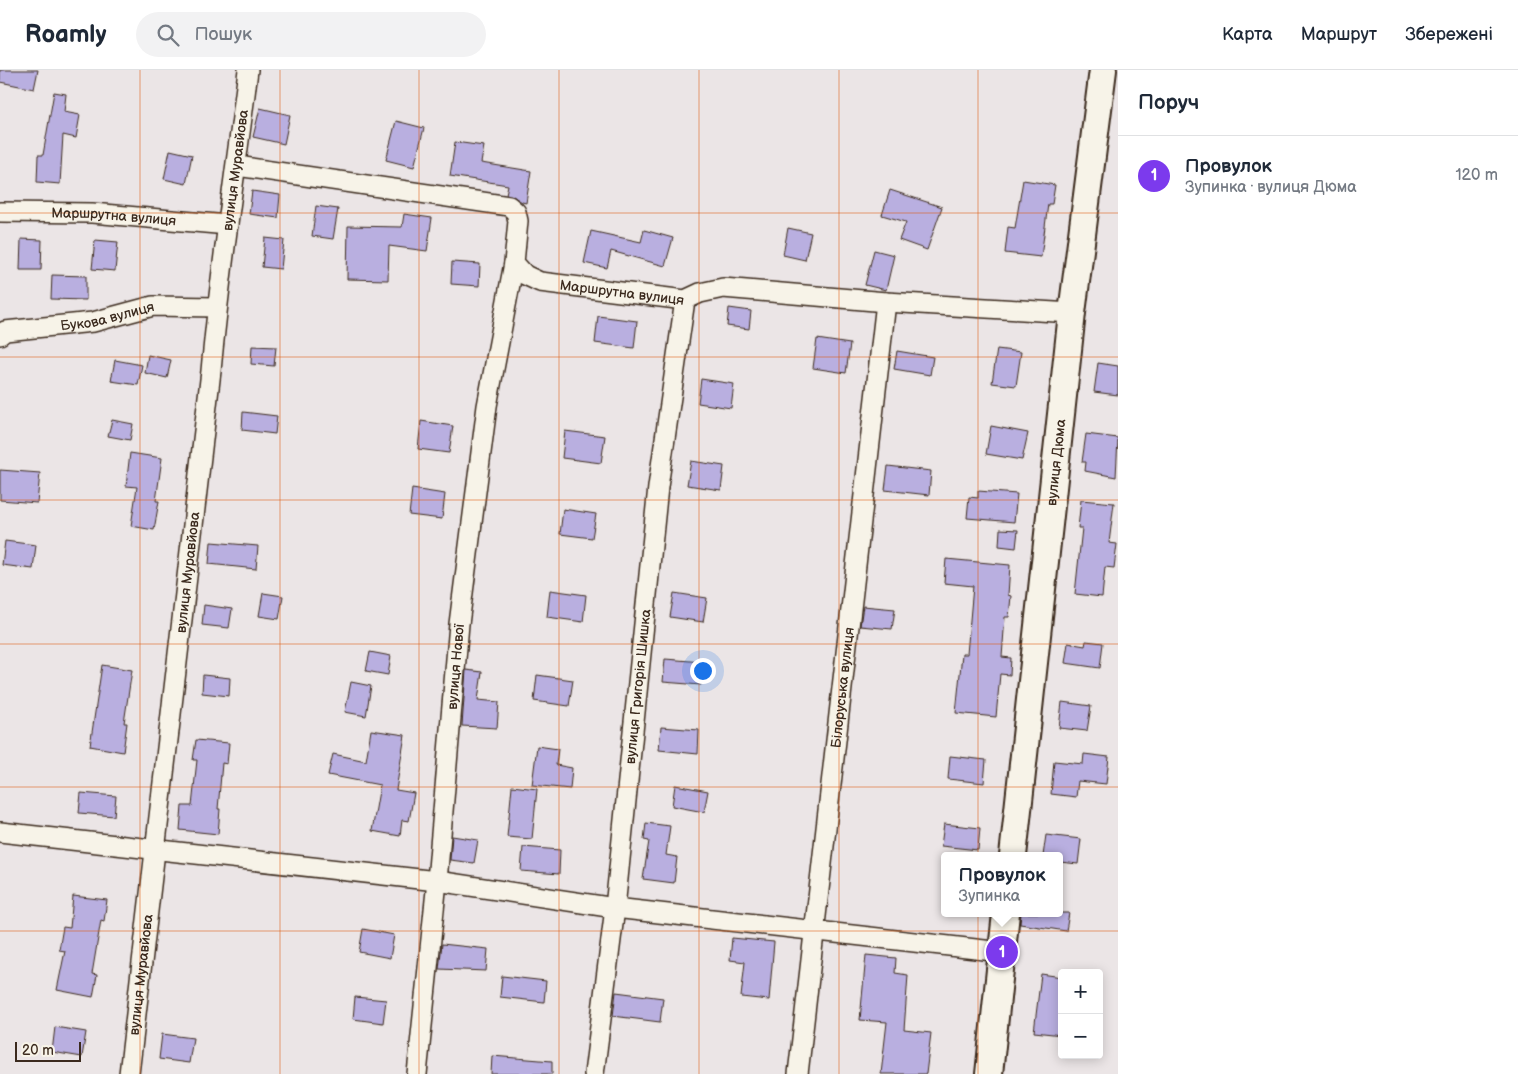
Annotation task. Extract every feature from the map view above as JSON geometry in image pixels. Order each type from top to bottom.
[{"type":"street","name":"вулиця Муравйова","points":[[129,1074],[217,307],[248,70]]},
{"type":"street","name":"вулиця Дюма","points":[[1013,852],[1072,313],[1103,70]]},
{"type":"street","points":[[236,166],[509,206],[516,212],[518,221],[514,263]]},
{"type":"street","name":"Маршрутна вулиця","points":[[0,212],[92,213],[228,224]]},
{"type":"street","name":"Маршрутна вулиця","points":[[514,263],[525,275],[540,282],[685,300],[700,292],[723,288],[886,302],[1072,313]]},
{"type":"street","name":"вулиця Навої","points":[[417,1074],[437,882],[459,624],[487,406],[514,263]]},
{"type":"street","name":"вулиця Григорія Шишка","points":[[594,1074],[615,908],[658,486],[685,300]]},
{"type":"street","name":"Білоруська вулиця","points":[[798,1074],[886,302]]},
{"type":"street","name":"Букова вулиця","points":[[0,335],[5,331],[93,322],[153,306],[217,307]]},
{"type":"street","points":[[0,832],[437,882],[615,908],[1002,952]]},
{"type":"street","points":[[989,1074],[1006,917]]},
{"type":"building","points":[[0,70],[38,70],[34,89],[0,82]]},
{"type":"building","points":[[54,92],[66,94],[64,112],[80,115],[76,138],[63,135],[60,184],[37,182],[38,155],[43,155]]},
{"type":"building","points":[[260,108],[290,115],[284,144],[253,137]]},
{"type":"building","points":[[396,121],[424,128],[414,167],[386,160]]},
{"type":"building","points":[[455,142],[484,146],[481,163],[531,171],[526,203],[506,194],[508,185],[450,176]]},
{"type":"building","points":[[170,150],[192,155],[186,184],[164,179]]},
{"type":"building","points":[[1023,180],[1055,185],[1052,204],[1048,204],[1041,257],[1005,253],[1008,227],[1015,228]]},
{"type":"building","points":[[890,190],[942,207],[927,250],[899,240],[906,222],[882,215]]},
{"type":"building","points":[[252,191],[280,195],[278,218],[249,214]]},
{"type":"building","points":[[316,206],[338,209],[333,239],[312,236]]},
{"type":"building","points":[[404,214],[432,218],[427,251],[389,246],[388,280],[347,279],[348,226],[402,227]]},
{"type":"building","points":[[788,228],[811,233],[805,260],[783,255]]},
{"type":"building","points":[[644,230],[673,238],[665,266],[611,251],[607,268],[584,263],[591,231],[641,242]]},
{"type":"building","points":[[265,238],[284,240],[281,269],[262,267]]},
{"type":"building","points":[[21,239],[42,240],[41,270],[20,270]]},
{"type":"building","points":[[95,240],[118,242],[115,271],[92,269]]},
{"type":"building","points":[[874,250],[894,255],[886,290],[865,285]]},
{"type":"building","points":[[452,262],[480,264],[479,286],[451,284]]},
{"type":"building","points":[[52,275],[86,276],[86,300],[51,299]]},
{"type":"building","points":[[729,308],[751,311],[749,329],[727,326]]},
{"type":"building","points":[[598,316],[637,321],[634,348],[595,343]]},
{"type":"building","points":[[817,339],[850,344],[846,373],[813,368]]},
{"type":"building","points":[[252,346],[276,347],[274,366],[251,364]]},
{"type":"building","points":[[997,349],[1021,352],[1016,386],[992,383]]},
{"type":"building","points":[[897,351],[933,357],[930,375],[894,369]]},
{"type":"building","points":[[148,355],[171,360],[167,378],[145,373]]},
{"type":"building","points":[[115,360],[142,365],[138,385],[111,381]]},
{"type":"building","points":[[1098,363],[1118,366],[1118,395],[1094,392]]},
{"type":"building","points":[[701,379],[734,384],[731,408],[698,403]]},
{"type":"building","points":[[243,412],[277,416],[275,434],[242,430]]},
{"type":"building","points":[[112,420],[133,424],[130,440],[108,436]]},
{"type":"building","points":[[421,421],[453,426],[449,453],[418,449]]},
{"type":"building","points":[[991,426],[1028,433],[1022,460],[986,454]]},
{"type":"building","points":[[565,431],[605,436],[601,463],[562,458]]},
{"type":"building","points":[[1086,434],[1118,438],[1116,477],[1085,471],[1086,462],[1082,462]]},
{"type":"building","points":[[130,453],[162,458],[156,501],[159,501],[154,530],[131,526],[137,487],[126,486]]},
{"type":"building","points":[[691,461],[724,466],[721,490],[687,485]]},
{"type":"building","points":[[888,466],[931,471],[929,495],[885,490]]},
{"type":"building","points":[[0,470],[40,473],[37,503],[0,500]]},
{"type":"building","points":[[412,489],[445,494],[442,519],[409,515]]},
{"type":"building","points":[[978,491],[1017,494],[1014,522],[967,518],[969,497],[978,498]]},
{"type":"building","points":[[1081,500],[1114,503],[1109,543],[1117,544],[1114,568],[1105,567],[1102,597],[1075,594],[1082,528],[1078,528]]},
{"type":"building","points":[[563,509],[596,514],[592,538],[560,534]]},
{"type":"building","points":[[1000,529],[1018,530],[1016,548],[999,546]]},
{"type":"building","points":[[5,541],[36,545],[33,569],[2,565]]},
{"type":"building","points":[[211,542],[258,546],[256,569],[209,564]]},
{"type":"building","points":[[946,559],[1010,565],[1008,595],[1011,596],[1009,617],[1005,617],[1002,657],[1011,658],[1010,675],[1000,674],[996,717],[956,713],[962,654],[967,654],[973,586],[944,583]]},
{"type":"building","points":[[550,590],[586,595],[583,622],[547,617]]},
{"type":"building","points":[[263,593],[283,596],[279,619],[259,616]]},
{"type":"building","points":[[674,593],[707,598],[703,622],[670,617]]},
{"type":"building","points":[[204,605],[232,609],[229,628],[202,625]]},
{"type":"building","points":[[863,606],[895,609],[892,629],[860,626]]},
{"type":"building","points":[[1086,641],[1103,643],[1100,668],[1065,663],[1068,643],[1085,646]]},
{"type":"building","points":[[370,652],[391,656],[388,675],[366,671]]},
{"type":"building","points":[[665,659],[703,662],[701,685],[663,682]]},
{"type":"building","points":[[102,665],[132,670],[124,723],[127,723],[123,752],[90,746]]},
{"type":"building","points":[[466,670],[482,672],[478,700],[499,702],[497,728],[462,726]]},
{"type":"building","points":[[203,675],[230,678],[229,696],[202,693]]},
{"type":"building","points":[[537,675],[573,680],[569,706],[534,701]]},
{"type":"building","points":[[351,682],[371,686],[366,716],[345,712]]},
{"type":"building","points":[[1062,702],[1091,706],[1087,731],[1059,728]]},
{"type":"building","points":[[661,727],[699,730],[698,754],[659,750]]},
{"type":"building","points":[[371,730],[405,735],[396,790],[414,793],[409,821],[402,820],[400,836],[372,831],[380,785],[328,775],[333,754],[366,761]]},
{"type":"building","points":[[196,740],[229,743],[227,764],[222,763],[218,834],[180,830],[182,806],[192,806],[197,760],[193,760]]},
{"type":"building","points":[[537,746],[558,749],[556,765],[572,768],[570,789],[532,785]]},
{"type":"building","points":[[1084,754],[1109,757],[1106,784],[1078,781],[1076,797],[1051,794],[1054,761],[1083,764]]},
{"type":"building","points":[[950,756],[986,760],[984,783],[948,779]]},
{"type":"building","points":[[675,785],[708,791],[704,812],[672,806]]},
{"type":"building","points":[[512,786],[537,789],[532,839],[507,837]]},
{"type":"building","points":[[81,793],[116,796],[114,816],[79,813]]},
{"type":"building","points":[[646,823],[670,826],[666,855],[677,857],[674,883],[643,879],[649,841],[644,840]]},
{"type":"building","points":[[944,824],[980,828],[978,850],[941,846]]},
{"type":"building","points":[[1046,835],[1081,839],[1078,864],[1063,862],[1063,852],[1044,852]]},
{"type":"building","points":[[452,836],[478,840],[474,863],[450,860]]},
{"type":"building","points":[[523,847],[560,850],[559,874],[521,871]]},
{"type":"building","points":[[73,896],[107,900],[104,921],[101,920],[92,974],[97,975],[93,997],[57,990],[65,951],[59,950],[63,927],[70,928]]},
{"type":"building","points":[[1063,913],[1069,913],[1066,931],[1020,924],[1021,917],[1063,917]]},
{"type":"building","points":[[363,929],[394,935],[390,958],[359,952]]},
{"type":"building","points":[[732,938],[774,942],[769,1000],[741,997],[745,962],[730,960]]},
{"type":"building","points":[[442,944],[488,949],[486,971],[439,969]]},
{"type":"building","points":[[866,955],[896,958],[895,973],[908,975],[904,1030],[931,1033],[926,1074],[881,1074],[887,1022],[860,1020]]},
{"type":"building","points":[[1041,974],[1058,976],[1058,1035],[1034,1032]]},
{"type":"building","points":[[502,976],[546,981],[544,1002],[500,997]]},
{"type":"building","points":[[616,992],[663,998],[660,1022],[613,1016]]},
{"type":"building","points":[[355,997],[386,1000],[383,1023],[353,1019]]},
{"type":"building","points":[[55,1027],[86,1032],[82,1057],[52,1052]]},
{"type":"building","points":[[162,1034],[193,1038],[189,1063],[159,1059]]},
{"type":"building","points":[[492,1056],[552,1061],[552,1074],[491,1074]]},
{"type":"place","name":"Провулок","points":[[1002,952]]}]
